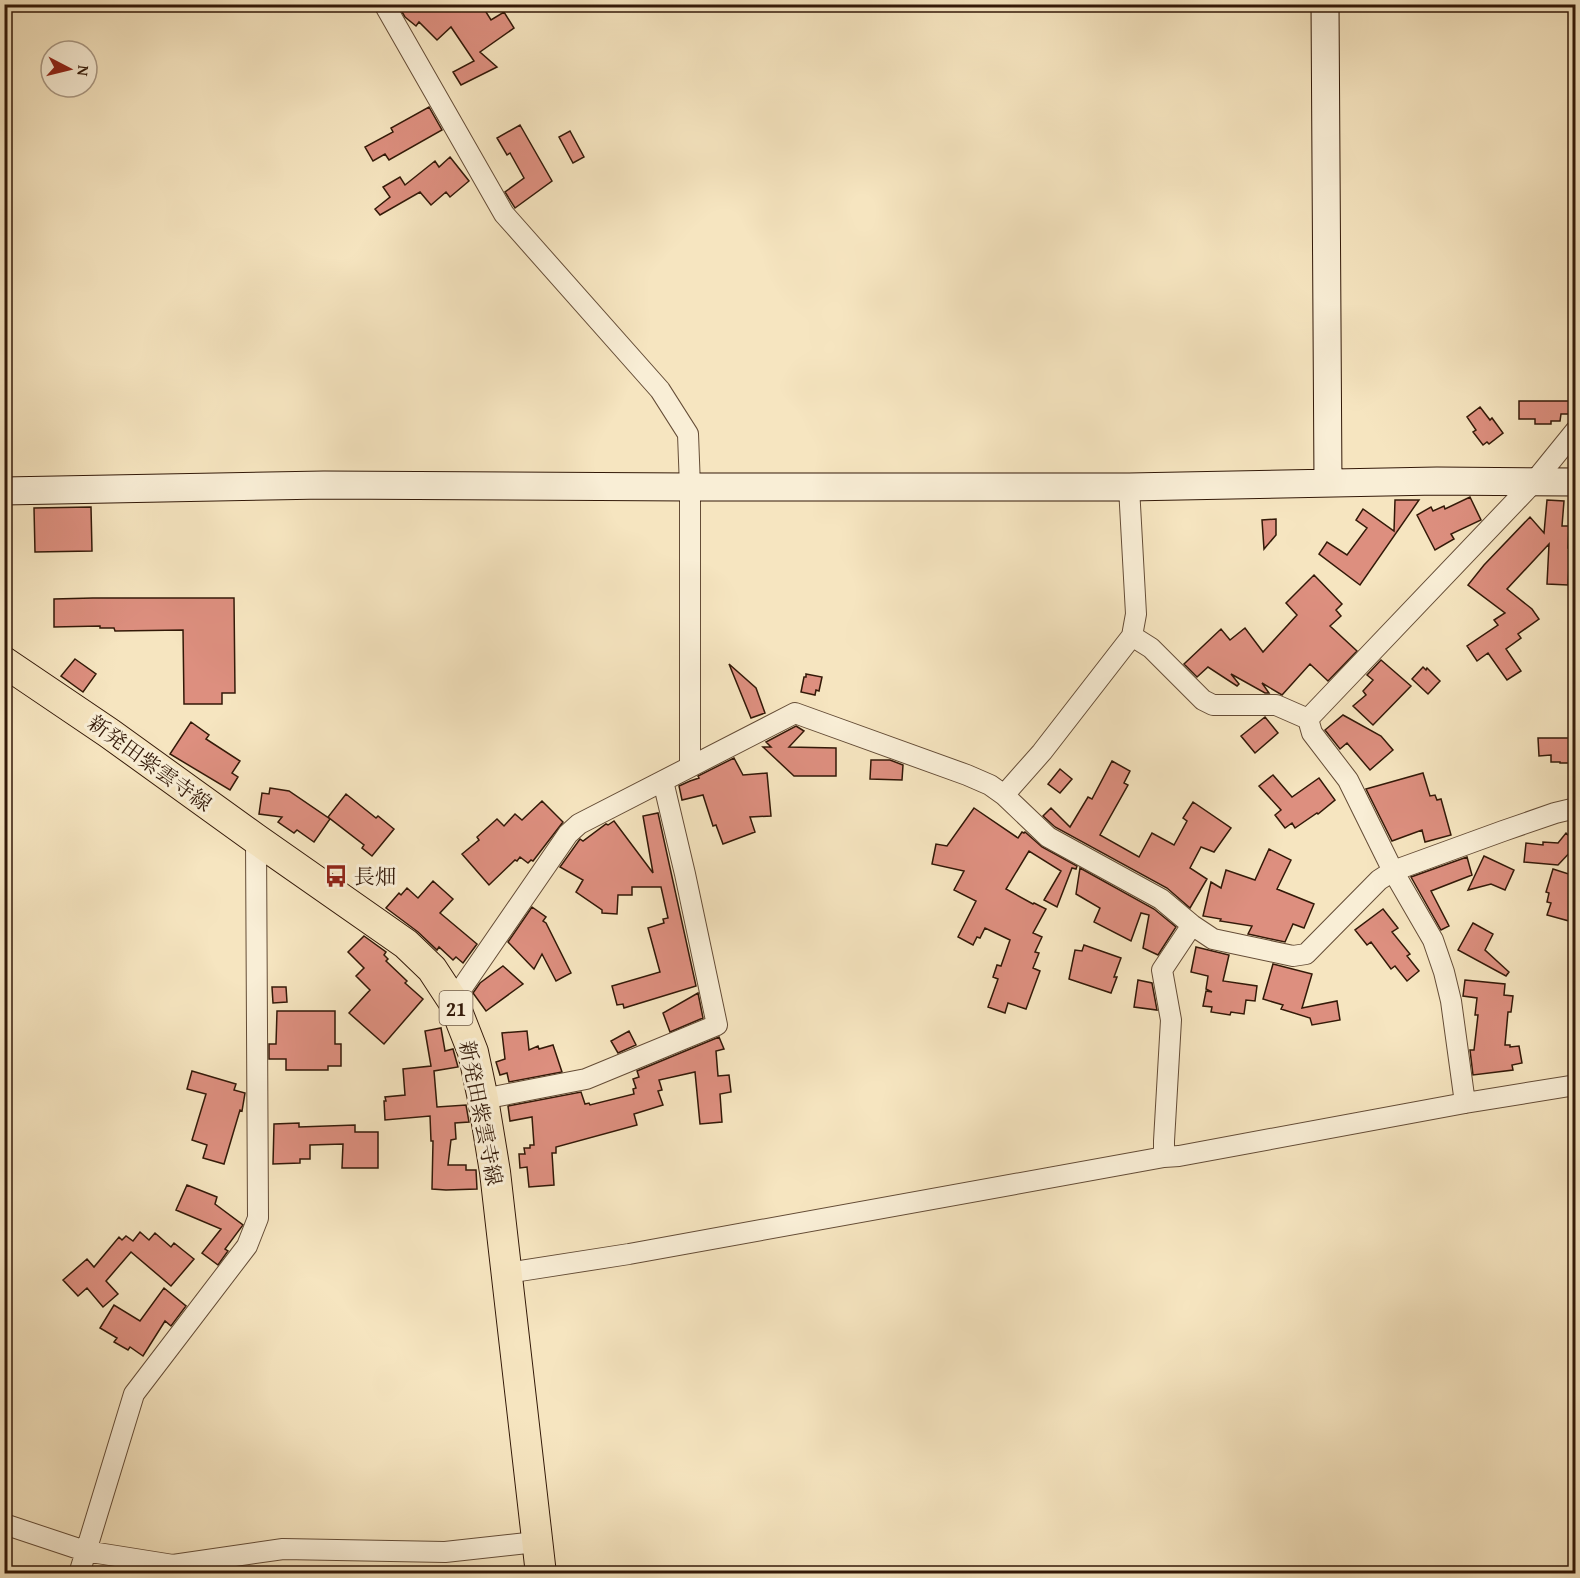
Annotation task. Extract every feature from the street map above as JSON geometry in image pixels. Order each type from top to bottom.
[{"type":"main road","name":"新発田紫雲寺線","points":[[4,662],[109,733],[256,840],[406,944],[432,969],[453,1001],[473,1052],[495,1172],[541,1574]]},
{"type":"street","points":[[384,4],[504,214],[660,390],[688,434],[690,765]]},
{"type":"street","points":[[1325,4],[1328,483]]},
{"type":"street","points":[[1308,719],[1561,480],[1575,430]]},
{"type":"street","points":[[4,491],[324,485],[1130,487],[1561,480]]},
{"type":"street","points":[[1005,795],[1042,752],[1132,636],[1136,614],[1130,487]]},
{"type":"street","points":[[1132,636],[1151,648],[1203,700],[1213,705],[1276,705],[1308,719]]},
{"type":"street","points":[[453,1001],[568,834],[579,824],[795,713],[990,785],[1005,795],[1048,837],[1161,898],[1191,925],[1214,939],[1293,956],[1306,954],[1379,880],[1393,871],[1513,827],[1575,808]]},
{"type":"street","points":[[1308,719],[1312,733],[1348,780],[1393,871],[1433,940],[1451,1001],[1465,1103]]},
{"type":"street","points":[[483,1099],[586,1079],[717,1024],[663,781]]},
{"type":"street","points":[[79,1574],[134,1394],[247,1246],[258,1218],[256,840]]},
{"type":"street","points":[[1164,1157],[1171,1020],[1162,970],[1191,925]]},
{"type":"street","points":[[507,1273],[629,1254],[1575,1085]]},
{"type":"street","points":[[4,1524],[85,1551],[173,1565],[283,1549],[445,1552],[536,1542]]},
{"type":"building","points":[[408,4],[481,4],[491,20],[504,12],[514,28],[480,52],[497,67],[461,85],[453,72],[474,61],[451,27],[437,40],[419,22],[416,26],[405,17],[402,12]]},
{"type":"building","points":[[429,107],[442,130],[389,160],[385,154],[373,161],[365,147],[393,132],[391,128]]},
{"type":"building","points":[[520,125],[552,181],[515,208],[505,192],[524,178],[510,153],[507,155],[497,138]]},
{"type":"building","points":[[570,131],[584,157],[573,163],[559,137]]},
{"type":"building","points":[[450,157],[469,181],[450,197],[446,192],[431,205],[420,192],[380,215],[375,209],[390,197],[383,187],[400,177],[405,185],[435,161],[439,167]]},
{"type":"building","points":[[1519,401],[1574,401],[1574,414],[1561,414],[1560,421],[1551,421],[1551,424],[1535,424],[1535,419],[1519,419]]},
{"type":"building","points":[[1480,407],[1503,433],[1489,444],[1487,442],[1483,445],[1473,432],[1476,430],[1467,417]]},
{"type":"building","points":[[1470,497],[1481,520],[1451,534],[1454,539],[1435,550],[1417,515],[1431,507],[1433,511],[1444,506],[1445,509]]},
{"type":"building","points":[[1395,500],[1419,500],[1360,585],[1319,554],[1327,542],[1347,555],[1367,528],[1356,520],[1363,509],[1394,531]]},
{"type":"building","points":[[1547,500],[1564,501],[1562,526],[1569,526],[1568,548],[1575,549],[1574,567],[1569,567],[1568,585],[1547,584],[1549,544],[1507,589],[1532,609],[1539,619],[1518,634],[1521,638],[1506,649],[1521,671],[1507,680],[1488,653],[1477,661],[1467,646],[1498,625],[1494,620],[1505,613],[1468,585],[1530,517],[1544,533]]},
{"type":"building","points":[[91,507],[92,551],[35,552],[34,508]]},
{"type":"building","points":[[1276,519],[1276,535],[1264,549],[1262,520]]},
{"type":"building","points":[[1314,575],[1342,604],[1336,610],[1341,616],[1330,626],[1357,651],[1328,681],[1310,664],[1282,695],[1262,683],[1269,693],[1265,693],[1231,674],[1239,684],[1237,686],[1208,667],[1197,677],[1184,664],[1221,629],[1230,640],[1245,628],[1263,652],[1297,615],[1286,603]]},
{"type":"building","points":[[234,598],[235,693],[222,693],[222,704],[184,704],[183,630],[115,631],[114,628],[100,628],[100,626],[54,627],[54,599]]},
{"type":"building","points":[[75,659],[96,674],[83,692],[61,676]]},
{"type":"building","points":[[1381,660],[1411,686],[1373,725],[1353,706],[1366,695],[1363,691],[1373,680],[1367,675]]},
{"type":"building","points":[[729,664],[756,688],[765,713],[751,718]]},
{"type":"building","points":[[1423,667],[1440,681],[1428,694],[1412,679]]},
{"type":"building","points":[[806,674],[822,677],[819,691],[816,690],[815,695],[801,692]]},
{"type":"building","points":[[1343,715],[1381,736],[1393,750],[1370,770],[1347,743],[1340,749],[1325,730]]},
{"type":"building","points":[[1265,717],[1278,733],[1255,753],[1241,736]]},
{"type":"building","points":[[191,722],[209,735],[206,739],[240,761],[232,773],[238,777],[230,790],[170,754]]},
{"type":"building","points":[[796,726],[804,731],[789,747],[836,748],[836,776],[794,776],[763,747],[771,747],[766,742]]},
{"type":"building","points":[[1538,738],[1573,738],[1573,763],[1551,762],[1551,755],[1539,756]]},
{"type":"building","points":[[734,758],[743,775],[767,773],[771,816],[750,817],[755,832],[723,844],[716,825],[713,826],[703,795],[682,800],[679,786],[699,778],[698,776]]},
{"type":"building","points":[[871,760],[890,760],[903,765],[902,780],[870,779]]},
{"type":"building","points":[[1112,761],[1130,771],[1124,783],[1128,785],[1100,835],[1139,857],[1152,833],[1174,845],[1187,821],[1183,818],[1193,802],[1231,828],[1214,852],[1201,847],[1190,868],[1207,879],[1190,908],[1167,888],[1055,827],[1043,816],[1051,808],[1070,827],[1088,797],[1092,799]]},
{"type":"building","points":[[1060,769],[1072,779],[1060,793],[1048,784]]},
{"type":"building","points":[[1423,773],[1430,796],[1435,795],[1437,800],[1441,799],[1451,835],[1425,842],[1422,830],[1392,841],[1366,789]]},
{"type":"building","points":[[1273,775],[1292,797],[1319,778],[1335,800],[1295,828],[1292,823],[1285,828],[1275,815],[1281,810],[1259,786]]},
{"type":"building","points":[[270,788],[289,791],[330,819],[314,842],[297,830],[294,833],[278,822],[282,817],[259,814],[262,793],[269,794]]},
{"type":"building","points":[[346,794],[394,829],[372,856],[362,848],[364,845],[328,817]]},
{"type":"building","points":[[542,801],[563,822],[533,861],[528,863],[520,857],[489,885],[462,854],[479,840],[477,837],[497,819],[504,826],[515,814],[522,820]]},
{"type":"building","points":[[974,808],[1018,838],[1022,832],[1025,832],[1042,847],[1077,866],[1076,869],[1072,868],[1057,907],[1044,900],[1061,871],[1029,851],[1006,889],[1046,909],[1033,933],[1042,937],[1035,952],[1039,953],[1033,968],[1040,971],[1026,1009],[1008,1003],[1005,1013],[988,1007],[998,979],[993,977],[997,965],[1001,966],[1010,940],[985,928],[973,945],[958,937],[976,901],[954,890],[964,871],[932,864],[936,844],[947,846]]},
{"type":"building","points":[[658,813],[696,986],[624,1008],[623,1004],[617,1005],[612,986],[660,972],[648,928],[664,923],[663,919],[668,918],[661,887],[632,887],[632,895],[618,895],[617,914],[602,913],[602,910],[576,892],[583,880],[560,867],[580,839],[583,841],[606,824],[614,821],[653,873],[643,816]]},
{"type":"building","points":[[1566,833],[1575,842],[1575,847],[1558,865],[1524,862],[1526,843],[1543,845],[1543,842],[1558,843]]},
{"type":"building","points":[[1269,849],[1291,860],[1277,889],[1314,904],[1304,928],[1293,924],[1285,942],[1248,934],[1252,926],[1203,916],[1211,882],[1221,888],[1226,870],[1255,880]]},
{"type":"building","points":[[1484,856],[1514,870],[1505,890],[1491,884],[1468,890]]},
{"type":"building","points":[[1467,857],[1472,875],[1431,891],[1449,926],[1441,930],[1411,877]]},
{"type":"building","points":[[1080,868],[1154,909],[1176,927],[1158,955],[1143,948],[1149,915],[1141,913],[1131,941],[1094,922],[1100,908],[1076,894]]},
{"type":"building","points":[[1553,869],[1575,876],[1575,902],[1569,921],[1547,915],[1551,903],[1547,902],[1549,893],[1546,892]]},
{"type":"building","points":[[433,881],[453,899],[440,913],[477,944],[463,963],[456,957],[453,960],[439,947],[437,950],[418,932],[386,908],[399,893],[401,895],[407,888],[418,898]]},
{"type":"building","points":[[532,907],[546,917],[543,921],[571,973],[556,981],[542,954],[534,969],[508,942]]},
{"type":"building","points":[[1383,909],[1398,928],[1392,932],[1410,954],[1407,956],[1419,971],[1407,981],[1395,966],[1391,969],[1371,942],[1367,945],[1355,930]]},
{"type":"building","points":[[1473,923],[1493,934],[1485,950],[1509,972],[1506,976],[1458,950]]},
{"type":"building","points":[[364,936],[386,952],[384,955],[388,959],[386,961],[423,999],[384,1044],[349,1013],[370,990],[356,976],[364,968],[348,952]]},
{"type":"building","points":[[1084,945],[1121,958],[1111,993],[1069,979],[1075,950],[1082,951]]},
{"type":"building","points":[[1196,947],[1229,955],[1223,981],[1257,986],[1255,1001],[1246,1000],[1244,1014],[1231,1012],[1230,1015],[1211,1012],[1212,1007],[1203,1006],[1206,991],[1212,992],[1206,989],[1208,976],[1191,972]]},
{"type":"building","points":[[1273,964],[1312,974],[1302,1008],[1337,1001],[1340,1020],[1312,1025],[1310,1018],[1281,1009],[1283,1005],[1263,999]]},
{"type":"building","points":[[503,966],[523,984],[486,1011],[473,993],[480,983]]},
{"type":"building","points":[[1138,980],[1152,983],[1157,1010],[1134,1007]]},
{"type":"building","points":[[1465,980],[1505,984],[1504,995],[1513,996],[1511,1012],[1508,1012],[1505,1045],[1519,1046],[1522,1063],[1512,1065],[1513,1070],[1473,1075],[1470,1050],[1474,1050],[1478,1015],[1475,1015],[1477,998],[1463,996]]},
{"type":"building","points":[[272,987],[286,987],[287,1002],[273,1003]]},
{"type":"building","points":[[698,993],[703,1018],[670,1032],[663,1013]]},
{"type":"building","points":[[277,1011],[335,1011],[335,1044],[341,1044],[341,1066],[328,1066],[328,1070],[286,1070],[286,1059],[269,1059],[269,1044],[276,1044]]},
{"type":"building","points":[[441,1028],[445,1051],[453,1049],[458,1067],[434,1071],[437,1107],[466,1105],[469,1122],[455,1123],[456,1139],[451,1140],[448,1165],[466,1165],[466,1170],[476,1170],[477,1189],[432,1189],[433,1141],[431,1141],[430,1116],[385,1120],[385,1097],[405,1095],[403,1069],[431,1066],[425,1031]]},
{"type":"building","points":[[527,1031],[529,1050],[538,1046],[539,1049],[553,1045],[562,1072],[509,1082],[507,1073],[500,1075],[496,1062],[505,1059],[502,1033]]},
{"type":"building","points":[[629,1031],[636,1045],[618,1053],[611,1041]]},
{"type":"building","points":[[719,1037],[724,1049],[716,1051],[718,1076],[729,1075],[731,1092],[720,1094],[722,1122],[700,1124],[695,1072],[659,1080],[662,1090],[658,1091],[663,1105],[634,1114],[637,1125],[556,1147],[556,1153],[552,1153],[554,1185],[529,1187],[527,1167],[520,1168],[519,1154],[525,1154],[524,1148],[534,1145],[532,1117],[510,1121],[508,1106],[581,1092],[585,1104],[590,1105],[634,1094],[633,1089],[636,1088],[633,1079],[639,1077],[637,1071]]},
{"type":"building","points":[[192,1071],[236,1084],[234,1090],[245,1093],[242,1111],[240,1110],[224,1164],[203,1158],[207,1145],[192,1140],[206,1094],[187,1089]]},
{"type":"building","points":[[299,1123],[299,1127],[355,1125],[355,1132],[378,1132],[378,1168],[342,1168],[343,1144],[310,1145],[310,1159],[300,1159],[300,1163],[273,1164],[274,1124]]},
{"type":"building","points":[[187,1185],[217,1197],[215,1204],[243,1225],[225,1249],[228,1251],[218,1265],[202,1253],[221,1229],[176,1210]]},
{"type":"building","points":[[140,1232],[149,1240],[155,1233],[171,1247],[174,1243],[194,1259],[171,1286],[131,1252],[106,1281],[118,1294],[103,1307],[87,1288],[78,1296],[63,1280],[87,1259],[94,1267],[119,1237],[122,1240],[126,1236],[133,1241]]},
{"type":"building","points":[[164,1288],[186,1306],[171,1326],[165,1321],[143,1356],[130,1347],[128,1350],[114,1342],[117,1338],[100,1328],[114,1305],[140,1321]]},
{"type":"place","name":"長畑","points":[[336,876]]}]
